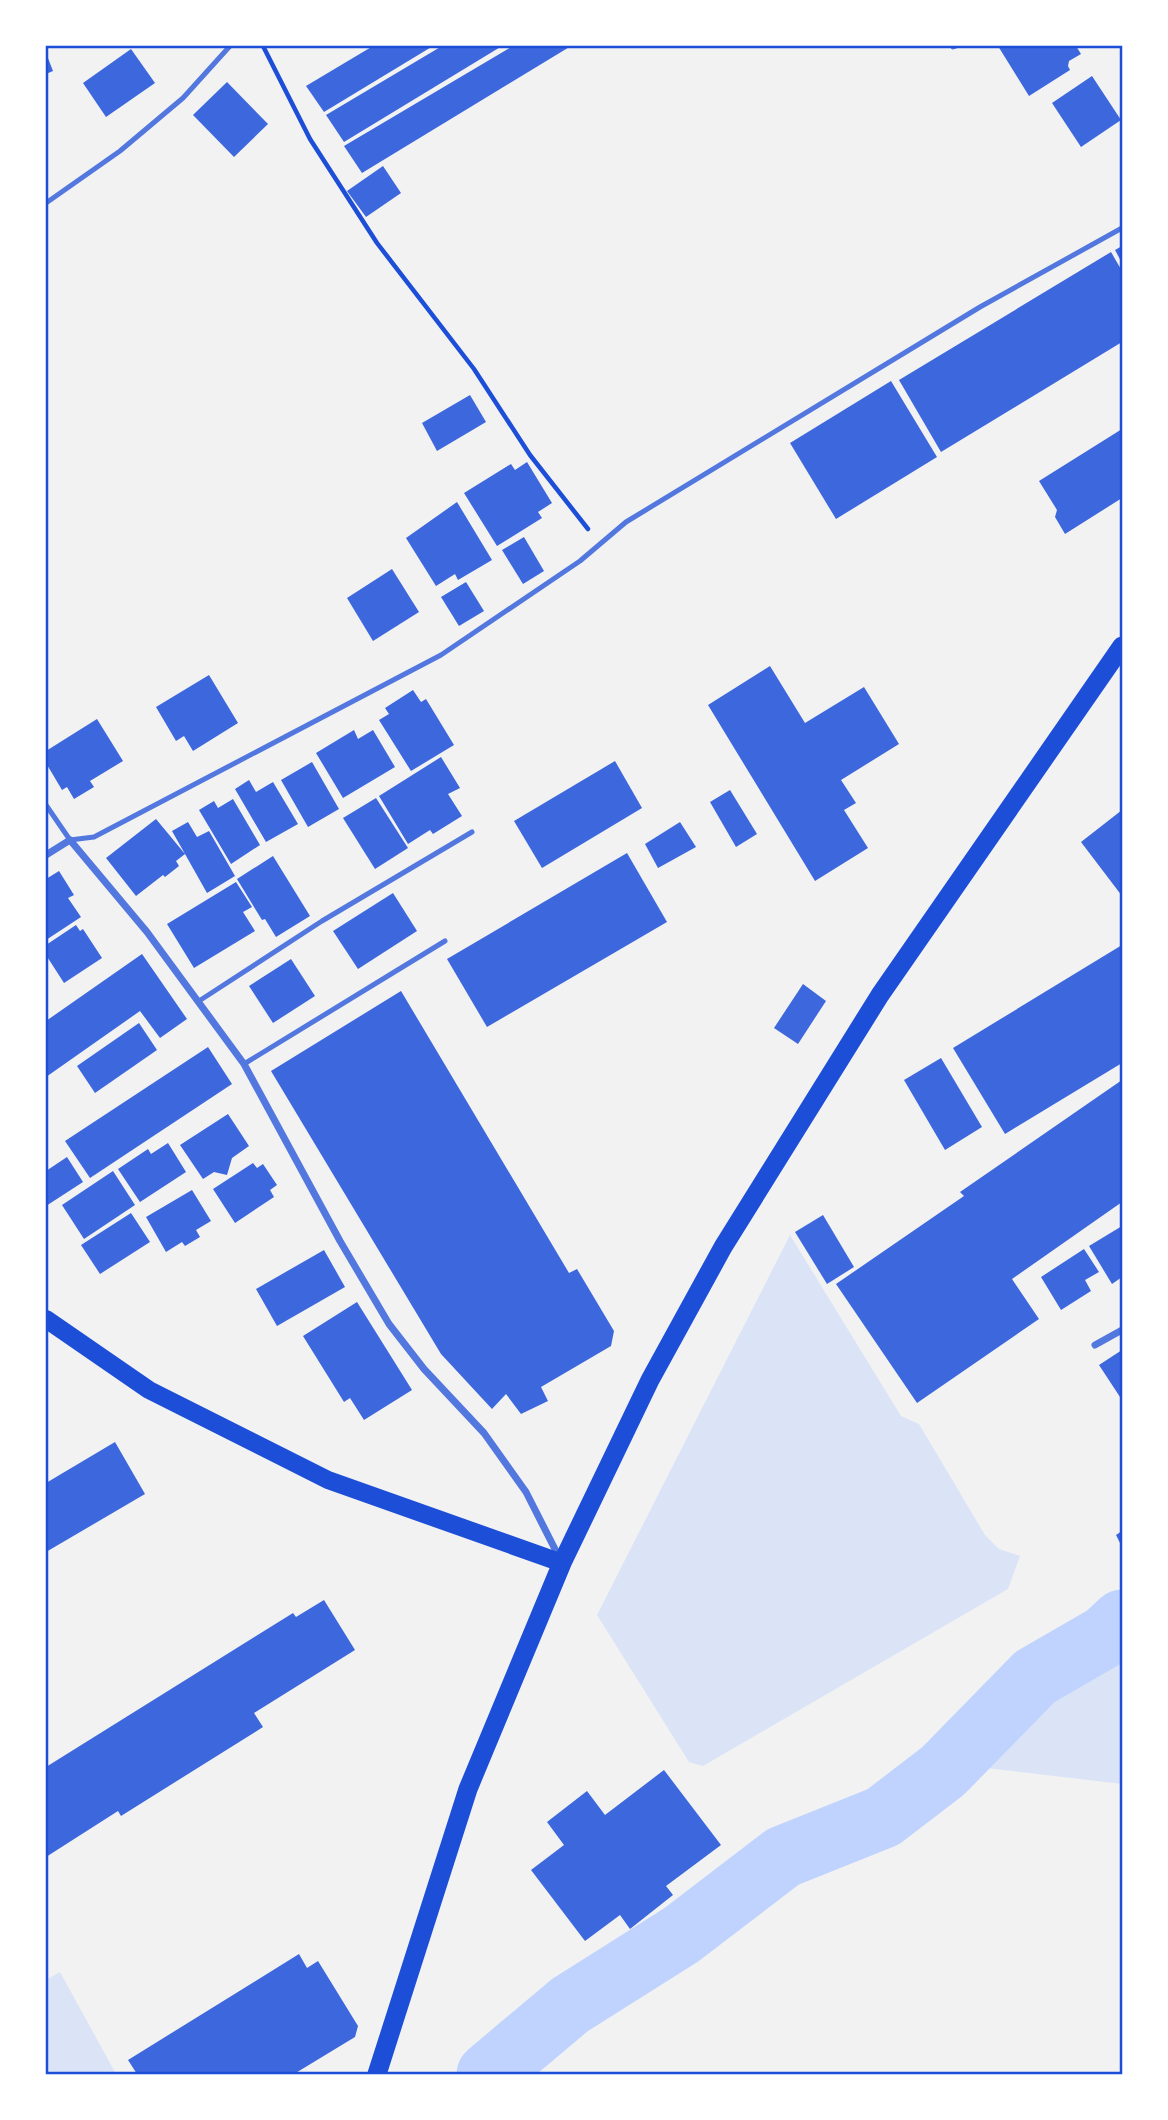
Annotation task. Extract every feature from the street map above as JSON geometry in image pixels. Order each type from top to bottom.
[{"type":"highway","points":[[377,2074],[468,1789],[562,1563],[650,1380],[723,1247],[880,995],[1122,646]]},
{"type":"main road","points":[[46,1320],[149,1391],[328,1480],[562,1563]]},
{"type":"street","points":[[46,855],[70,840],[147,932],[199,1001],[244,1064],[340,1241],[389,1324],[424,1369],[484,1433],[526,1492],[562,1563]]},
{"type":"street","points":[[1096,1345],[1122,1330]]},
{"type":"lane","points":[[46,203],[120,151],[183,98],[230,46]]},
{"type":"lane","points":[[46,805],[70,840],[94,837],[441,655],[580,561],[626,522],[968,314],[1122,228]]},
{"type":"lane","points":[[199,1001],[322,921],[472,832]]},
{"type":"lane","points":[[244,1064],[445,941]]},
{"type":"path","points":[[263,46],[310,139],[377,243],[474,369],[530,454],[599,543]]},
{"type":"shaded area","points":[[790,1235],[901,1416],[919,1424],[985,1535],[999,1549],[1020,1556],[1008,1589],[703,1766],[689,1762],[597,1615]]},
{"type":"shaded area","points":[[1122,1634],[1122,1784],[970,1766],[1022,1705],[1052,1680],[1104,1651]]},
{"type":"shaded area","points":[[60,1972],[116,2074],[46,2074],[46,1980]]},
{"type":"building","points":[[373,46],[433,46],[324,112],[306,86]]},
{"type":"building","points":[[442,46],[502,46],[344,142],[326,115]]},
{"type":"building","points":[[513,46],[571,46],[362,173],[344,146]]},
{"type":"building","points":[[998,46],[1076,46],[1081,54],[1069,61],[1070,70],[1029,96]]},
{"type":"building","points":[[131,49],[155,83],[106,117],[83,83]]},
{"type":"building","points":[[46,53],[53,71],[46,74]]},
{"type":"building","points":[[1092,76],[1121,120],[1081,147],[1052,103]]},
{"type":"building","points":[[227,82],[268,124],[234,157],[193,115]]},
{"type":"building","points":[[383,166],[401,193],[366,217],[347,191]]},
{"type":"building","points":[[1122,246],[1122,263],[1115,250]]},
{"type":"building","points":[[1111,252],[1122,271],[1122,342],[941,452],[899,380]]},
{"type":"building","points":[[891,381],[937,457],[836,519],[790,443]]},
{"type":"building","points":[[470,395],[486,422],[437,451],[422,423]]},
{"type":"building","points":[[1122,429],[1122,498],[1065,534],[1055,517],[1057,510],[1039,481]]},
{"type":"building","points":[[527,462],[552,503],[538,512],[542,518],[497,546],[464,493],[511,464],[515,470]]},
{"type":"building","points":[[457,502],[492,560],[458,580],[455,574],[436,586],[406,538]]},
{"type":"building","points":[[524,537],[544,571],[523,584],[502,550]]},
{"type":"building","points":[[392,569],[419,612],[373,641],[347,598]]},
{"type":"building","points":[[466,582],[484,611],[459,626],[441,597]]},
{"type":"building","points":[[770,666],[805,723],[864,687],[899,744],[841,780],[856,803],[844,810],[868,848],[815,881],[708,705]]},
{"type":"building","points":[[209,675],[238,723],[193,751],[184,736],[176,741],[156,707]]},
{"type":"building","points":[[413,690],[421,702],[426,699],[454,745],[411,771],[379,720],[389,714],[385,708]]},
{"type":"building","points":[[97,719],[123,761],[90,781],[94,787],[74,799],[67,787],[62,790],[46,763],[46,751]]},
{"type":"building","points":[[354,730],[358,739],[373,730],[395,767],[343,798],[316,753]]},
{"type":"building","points":[[441,757],[460,788],[448,794],[462,816],[433,834],[430,830],[408,844],[379,796]]},
{"type":"building","points":[[615,761],[642,808],[542,868],[514,821]]},
{"type":"building","points":[[312,762],[339,809],[308,827],[281,780]]},
{"type":"building","points":[[249,780],[256,792],[273,782],[298,824],[266,842],[235,789]]},
{"type":"building","points":[[730,790],[757,834],[736,847],[710,802]]},
{"type":"building","points":[[376,798],[408,848],[375,869],[343,818]]},
{"type":"building","points":[[233,799],[260,845],[231,864],[199,810],[214,801],[218,808]]},
{"type":"building","points":[[1122,810],[1122,896],[1081,842]]},
{"type":"building","points":[[156,819],[185,854],[176,861],[179,866],[136,896],[106,858]]},
{"type":"building","points":[[188,822],[197,837],[209,831],[235,876],[207,893],[172,831]]},
{"type":"building","points":[[680,822],[696,847],[658,868],[645,844]]},
{"type":"building","points":[[627,853],[667,922],[487,1027],[447,959]]},
{"type":"building","points":[[273,856],[310,916],[276,937],[265,919],[262,920],[237,879]]},
{"type":"building","points":[[59,871],[74,895],[68,898],[81,917],[46,940],[46,879]]},
{"type":"building","points":[[236,882],[252,907],[243,912],[255,931],[194,968],[167,924]]},
{"type":"building","points":[[393,893],[417,931],[358,969],[333,931]]},
{"type":"building","points":[[76,925],[80,931],[83,929],[102,958],[64,983],[46,955],[46,945]]},
{"type":"building","points":[[1122,945],[1122,1063],[1005,1134],[953,1048]]},
{"type":"building","points":[[142,954],[187,1019],[160,1038],[140,1011],[46,1077],[46,1021]]},
{"type":"building","points":[[291,959],[315,996],[273,1023],[249,986]]},
{"type":"building","points":[[803,984],[826,1001],[798,1044],[774,1028]]},
{"type":"building","points":[[401,991],[569,1273],[577,1269],[614,1331],[611,1346],[541,1387],[548,1401],[521,1414],[506,1394],[492,1409],[441,1354],[271,1071]]},
{"type":"building","points":[[139,1023],[157,1050],[95,1093],[77,1066]]},
{"type":"building","points":[[208,1047],[232,1084],[90,1178],[65,1141]]},
{"type":"building","points":[[941,1058],[982,1127],[945,1150],[904,1080]]},
{"type":"building","points":[[1122,1080],[1122,1202],[1012,1279],[1039,1319],[917,1403],[836,1284],[964,1196],[960,1192]]},
{"type":"building","points":[[228,1114],[249,1146],[232,1158],[227,1175],[214,1172],[203,1179],[180,1145]]},
{"type":"building","points":[[168,1143],[186,1172],[140,1202],[118,1169],[148,1149],[151,1154]]},
{"type":"building","points":[[67,1157],[83,1182],[46,1206],[46,1171]]},
{"type":"building","points":[[253,1163],[257,1168],[263,1164],[277,1185],[270,1190],[274,1197],[235,1223],[213,1189]]},
{"type":"building","points":[[113,1171],[135,1205],[84,1239],[62,1205]]},
{"type":"building","points":[[192,1190],[211,1221],[196,1230],[200,1237],[185,1246],[182,1242],[166,1252],[146,1217]]},
{"type":"building","points":[[131,1213],[150,1242],[100,1274],[81,1245]]},
{"type":"building","points":[[823,1215],[854,1267],[827,1284],[795,1232]]},
{"type":"building","points":[[1122,1226],[1122,1277],[1112,1284],[1089,1246]]},
{"type":"building","points":[[1084,1249],[1099,1272],[1085,1280],[1091,1291],[1061,1310],[1041,1277]]},
{"type":"building","points":[[324,1250],[345,1287],[277,1326],[256,1289]]},
{"type":"building","points":[[357,1302],[412,1390],[364,1420],[350,1398],[344,1402],[303,1336]]},
{"type":"building","points":[[1122,1350],[1122,1400],[1099,1365]]},
{"type":"building","points":[[115,1442],[145,1494],[46,1552],[46,1483]]},
{"type":"building","points":[[1122,1531],[1122,1547],[1116,1535]]},
{"type":"building","points":[[324,1600],[355,1650],[254,1713],[263,1727],[121,1816],[118,1811],[46,1857],[46,1767],[293,1613],[296,1617]]},
{"type":"building","points":[[664,1770],[721,1845],[666,1886],[673,1895],[630,1929],[620,1915],[585,1941],[531,1870],[564,1845],[547,1822],[587,1791],[605,1815]]},
{"type":"building","points":[[299,1954],[307,1968],[318,1961],[358,2026],[355,2037],[294,2074],[137,2074],[128,2060]]},
{"type":"waterway","points":[[488,2074],[570,2005],[681,1935],[783,1857],[883,1817],[943,1771],[1035,1677],[1106,1636],[1122,1621]]}]
